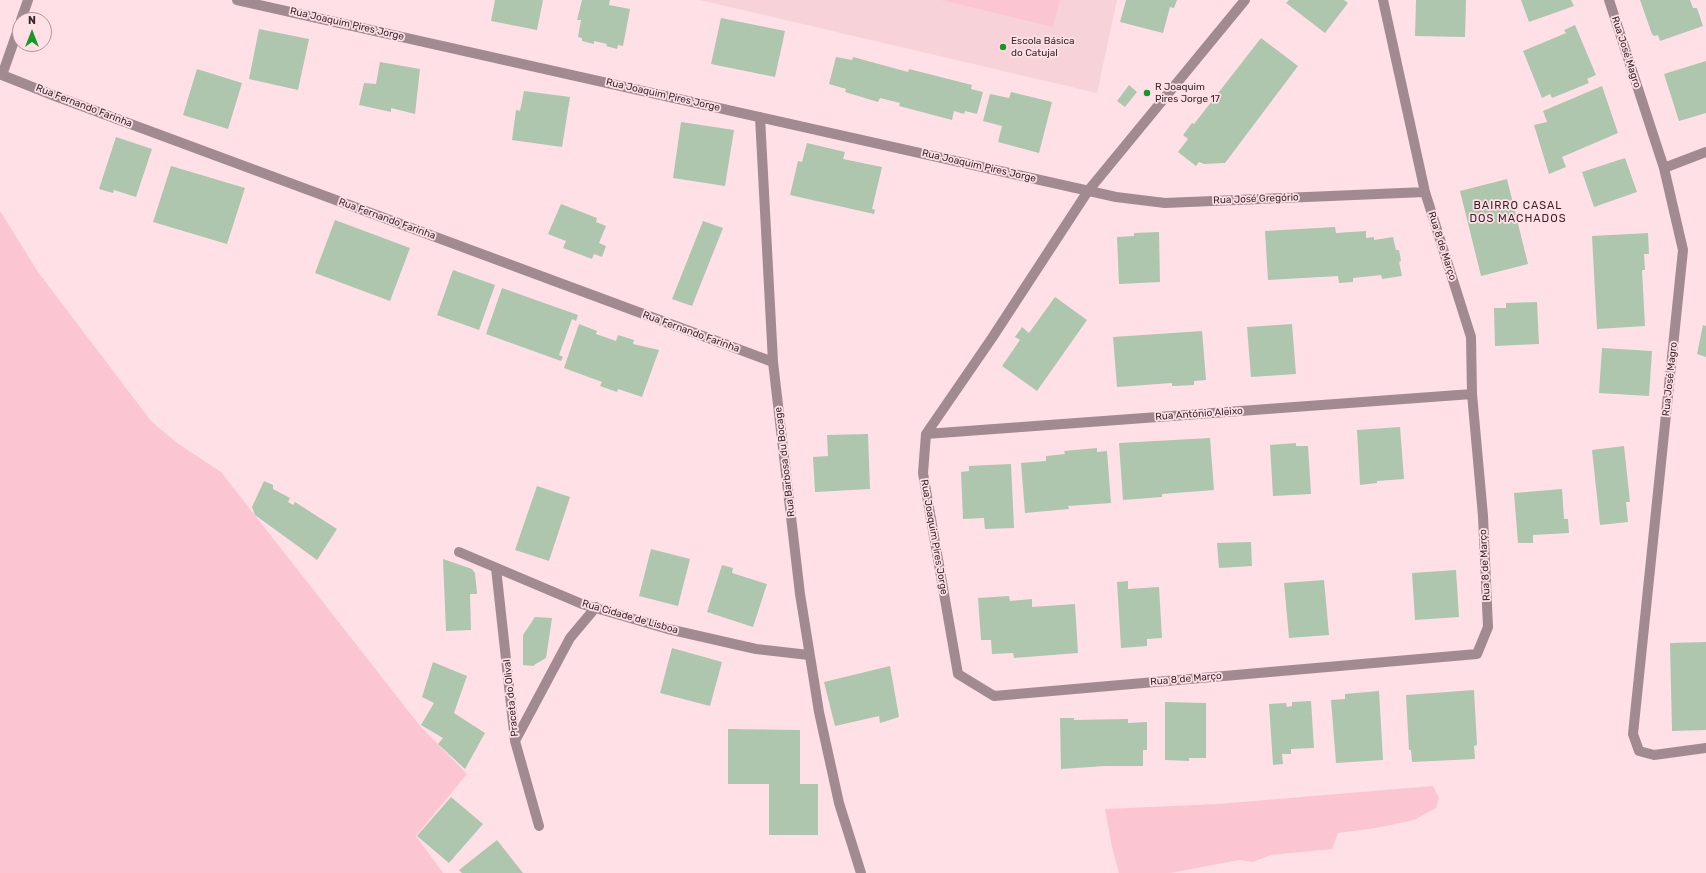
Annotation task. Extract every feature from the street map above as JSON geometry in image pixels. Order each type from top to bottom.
[{"type":"street","points":[[24,12],[28,0]]},
{"type":"street","name":"Rua Joaquim Pires Jorge","points":[[237,0],[1088,190]]},
{"type":"street","points":[[926,434],[992,338],[1088,190],[1245,0]]},
{"type":"street","name":"Rua 8 de Março","points":[[994,696],[1477,654],[1488,627],[1483,516],[1472,394],[1471,337],[1425,192],[1384,0]]},
{"type":"street","name":"Rua José Magro","points":[[1609,0],[1664,168],[1683,250],[1633,734],[1639,751],[1654,755],[1706,748]]},
{"type":"street","name":"Rua Fernando Farinha","points":[[12,47],[2,75],[63,99],[773,362]]},
{"type":"street","name":"Rua Barbosa du Bocage","points":[[760,117],[773,362],[800,594],[819,712],[839,803],[861,873]]},
{"type":"street","points":[[1664,168],[1706,152]]},
{"type":"street","name":"Rua José Gregório","points":[[1088,190],[1116,197],[1165,202],[1425,192]]},
{"type":"street","name":"Rua António Aleixo","points":[[926,434],[1472,394]]},
{"type":"street","name":"Rua Joaquim Pires Jorge","points":[[926,434],[923,473],[958,674],[994,696]]},
{"type":"street","name":"Rua Cidade de Lisboa","points":[[459,552],[582,604],[675,631],[756,649],[809,655]]},
{"type":"street","name":"Praceta do Olival","points":[[496,568],[516,741],[539,826]]},
{"type":"street","points":[[516,741],[570,638],[596,607]]},
{"type":"shaded area","name":"Escola Básica do Catujal","points":[[700,0],[1117,0],[1097,93]]},
{"type":"shaded area","points":[[941,0],[1060,0],[1053,27]]},
{"type":"shaded area","points":[[0,211],[38,272],[151,421],[177,443],[221,472],[420,726],[467,774],[416,836],[443,873],[0,873]]},
{"type":"shaded area","points":[[1433,786],[1439,798],[1436,808],[1414,820],[1376,828],[1338,833],[1332,849],[1271,855],[1253,862],[1239,860],[1171,873],[1119,873],[1112,847],[1105,809],[1218,804]]},
{"type":"building","points":[[495,0],[543,0],[537,30],[491,21]]},
{"type":"building","points":[[582,0],[610,0],[609,5],[630,9],[623,46],[618,45],[617,49],[606,46],[607,44],[594,41],[594,44],[582,41],[582,38],[578,37],[581,20],[577,20]]},
{"type":"building","points":[[1126,0],[1177,0],[1174,8],[1170,7],[1163,33],[1120,22]]},
{"type":"building","points":[[1289,0],[1344,0],[1348,3],[1325,33],[1286,3]]},
{"type":"building","points":[[1416,0],[1466,0],[1465,37],[1415,36]]},
{"type":"building","points":[[1521,0],[1571,0],[1574,6],[1529,22]]},
{"type":"building","points":[[1640,0],[1690,0],[1693,8],[1697,8],[1703,26],[1660,41],[1658,35],[1654,36],[1652,34]]},
{"type":"building","points":[[721,18],[785,31],[775,77],[711,64]]},
{"type":"building","points":[[1575,25],[1596,75],[1587,79],[1589,83],[1552,98],[1550,94],[1542,98],[1523,51],[1566,33],[1564,30]]},
{"type":"building","points":[[259,29],[309,39],[298,90],[249,79]]},
{"type":"building","points":[[1261,38],[1298,66],[1225,163],[1204,164],[1199,162],[1196,166],[1178,152],[1188,139],[1183,135],[1192,123],[1194,124]]},
{"type":"building","points":[[836,57],[852,60],[853,57],[908,72],[909,69],[972,85],[971,89],[983,92],[977,114],[965,111],[964,114],[954,111],[952,120],[899,106],[900,103],[880,98],[878,102],[845,92],[846,89],[829,84]]},
{"type":"building","points":[[1706,61],[1706,113],[1679,121],[1664,74]]},
{"type":"building","points":[[380,62],[420,69],[415,114],[391,108],[391,112],[359,105],[364,83],[376,84]]},
{"type":"building","points":[[197,69],[242,83],[228,129],[183,115]]},
{"type":"building","points":[[1129,85],[1137,92],[1125,107],[1117,101]]},
{"type":"building","points":[[1602,86],[1618,133],[1562,157],[1566,167],[1549,174],[1534,125],[1547,122],[1543,111]]},
{"type":"building","points":[[524,91],[570,97],[562,147],[512,140],[516,110],[520,111]]},
{"type":"building","points":[[1011,92],[1052,102],[1039,153],[998,142],[1002,126],[983,121],[990,94],[1009,98]]},
{"type":"building","points":[[681,122],[734,130],[725,186],[673,178]]},
{"type":"building","points":[[116,137],[152,149],[136,197],[114,190],[113,193],[99,189]]},
{"type":"building","points":[[807,143],[845,152],[843,159],[882,167],[872,209],[875,210],[874,214],[790,195],[798,161],[802,162]]},
{"type":"building","points":[[1625,158],[1637,192],[1594,207],[1582,172]]},
{"type":"building","points":[[171,166],[245,188],[227,244],[153,222]]},
{"type":"building","points":[[1507,179],[1528,264],[1481,276],[1460,191]]},
{"type":"building","points":[[561,204],[597,218],[596,222],[606,226],[599,243],[606,246],[602,257],[594,254],[592,259],[563,248],[566,241],[548,234]]},
{"type":"building","points":[[335,220],[410,248],[390,301],[315,273]]},
{"type":"building","points":[[703,221],[723,228],[692,306],[672,299]]},
{"type":"building","points":[[1335,227],[1336,233],[1366,231],[1366,238],[1374,237],[1374,240],[1393,237],[1396,250],[1399,250],[1401,261],[1399,262],[1402,276],[1382,279],[1381,275],[1353,278],[1353,282],[1339,283],[1338,276],[1268,280],[1265,231]]},
{"type":"building","points":[[1159,232],[1160,282],[1119,284],[1117,237],[1134,236],[1134,233]]},
{"type":"building","points":[[1648,233],[1649,254],[1644,254],[1645,270],[1642,270],[1645,326],[1597,329],[1592,236]]},
{"type":"building","points":[[453,270],[495,285],[479,330],[437,315]]},
{"type":"building","points":[[502,288],[578,315],[576,321],[572,319],[559,355],[563,357],[561,361],[486,334]]},
{"type":"building","points":[[1055,297],[1087,320],[1037,391],[1002,366],[1020,340],[1015,337],[1022,327],[1029,333]]},
{"type":"building","points":[[1537,302],[1539,344],[1495,346],[1494,308],[1506,308],[1506,303]]},
{"type":"building","points":[[579,324],[597,331],[596,334],[616,341],[618,335],[634,340],[633,344],[659,350],[642,397],[618,389],[617,392],[600,386],[602,382],[564,368]]},
{"type":"building","points":[[1292,324],[1296,374],[1251,377],[1247,327]]},
{"type":"building","points":[[1703,325],[1706,326],[1706,357],[1697,354]]},
{"type":"building","points":[[1202,331],[1206,380],[1194,381],[1194,385],[1172,386],[1172,383],[1117,387],[1113,337]]},
{"type":"building","points":[[1602,348],[1652,351],[1649,396],[1599,393]]},
{"type":"building","points":[[1400,427],[1404,479],[1377,481],[1377,483],[1360,485],[1357,430]]},
{"type":"building","points":[[868,434],[870,489],[815,492],[813,457],[828,456],[827,435]]},
{"type":"building","points":[[1210,438],[1214,490],[1162,494],[1162,497],[1123,500],[1119,443]]},
{"type":"building","points":[[1296,443],[1296,446],[1308,446],[1311,494],[1273,496],[1270,445]]},
{"type":"building","points":[[1624,446],[1630,502],[1626,502],[1628,522],[1600,525],[1592,450]]},
{"type":"building","points":[[1097,448],[1097,452],[1107,451],[1111,503],[1068,506],[1069,509],[1025,513],[1021,463],[1046,461],[1046,456],[1065,454],[1064,451]]},
{"type":"building","points":[[1011,464],[1014,528],[985,529],[984,518],[963,519],[961,472],[969,471],[969,466]]},
{"type":"building","points":[[264,481],[273,485],[273,489],[290,498],[288,502],[293,505],[295,502],[337,529],[317,560],[255,515],[252,507]]},
{"type":"building","points":[[537,486],[570,497],[549,561],[515,550]]},
{"type":"building","points":[[1562,489],[1564,519],[1568,519],[1569,533],[1533,535],[1533,543],[1518,543],[1514,493]]},
{"type":"building","points":[[1251,542],[1252,566],[1219,568],[1217,543]]},
{"type":"building","points":[[651,549],[690,559],[678,606],[639,596]]},
{"type":"building","points":[[443,559],[472,569],[475,573],[477,594],[470,594],[471,630],[446,631]]},
{"type":"building","points":[[722,565],[733,568],[732,573],[767,584],[753,627],[707,612]]},
{"type":"building","points":[[1456,570],[1459,617],[1415,620],[1412,573]]},
{"type":"building","points":[[1324,580],[1329,635],[1289,638],[1284,583]]},
{"type":"building","points":[[1128,581],[1128,589],[1159,587],[1162,638],[1147,639],[1147,646],[1121,648],[1117,582]]},
{"type":"building","points":[[1009,596],[1010,601],[1032,599],[1032,607],[1075,604],[1078,653],[1014,658],[1013,653],[992,654],[991,640],[981,640],[978,598]]},
{"type":"building","points":[[535,617],[552,618],[546,658],[534,666],[523,665],[523,635]]},
{"type":"building","points":[[1706,642],[1706,730],[1672,731],[1670,643]]},
{"type":"building","points":[[672,648],[722,662],[710,706],[660,693]]},
{"type":"building","points":[[433,662],[467,676],[454,713],[485,733],[465,769],[438,744],[443,738],[421,725],[434,703],[422,697]]},
{"type":"building","points":[[890,666],[899,717],[880,723],[879,716],[835,726],[824,682]]},
{"type":"building","points":[[1474,690],[1477,745],[1474,746],[1475,759],[1412,762],[1411,750],[1409,750],[1406,695]]},
{"type":"building","points":[[1379,691],[1383,760],[1336,763],[1331,700],[1345,699],[1345,694]]},
{"type":"building","points":[[1311,701],[1314,748],[1291,749],[1291,754],[1282,754],[1283,764],[1273,765],[1269,704],[1286,703],[1287,707],[1292,706],[1292,702]]},
{"type":"building","points":[[1165,702],[1206,703],[1206,758],[1189,758],[1189,761],[1165,760]]},
{"type":"building","points":[[1060,718],[1074,718],[1074,720],[1128,719],[1128,723],[1147,722],[1147,750],[1143,750],[1143,766],[1105,766],[1061,769]]},
{"type":"building","points":[[728,729],[800,730],[800,784],[818,784],[818,835],[769,835],[769,784],[728,784]]},
{"type":"building","points":[[451,797],[483,824],[449,863],[417,836]]},
{"type":"building","points":[[497,840],[523,873],[462,873],[459,870]]},
{"type":"place","name":"Escola Básica do Catujal","points":[[1003,47]]},
{"type":"place","name":"R Joaquim Pires Jorge 17","points":[[1147,93]]},
{"type":"district","name":"BAIRRO CASAL DOS MACHADOS","points":[[1518,212]]}]
